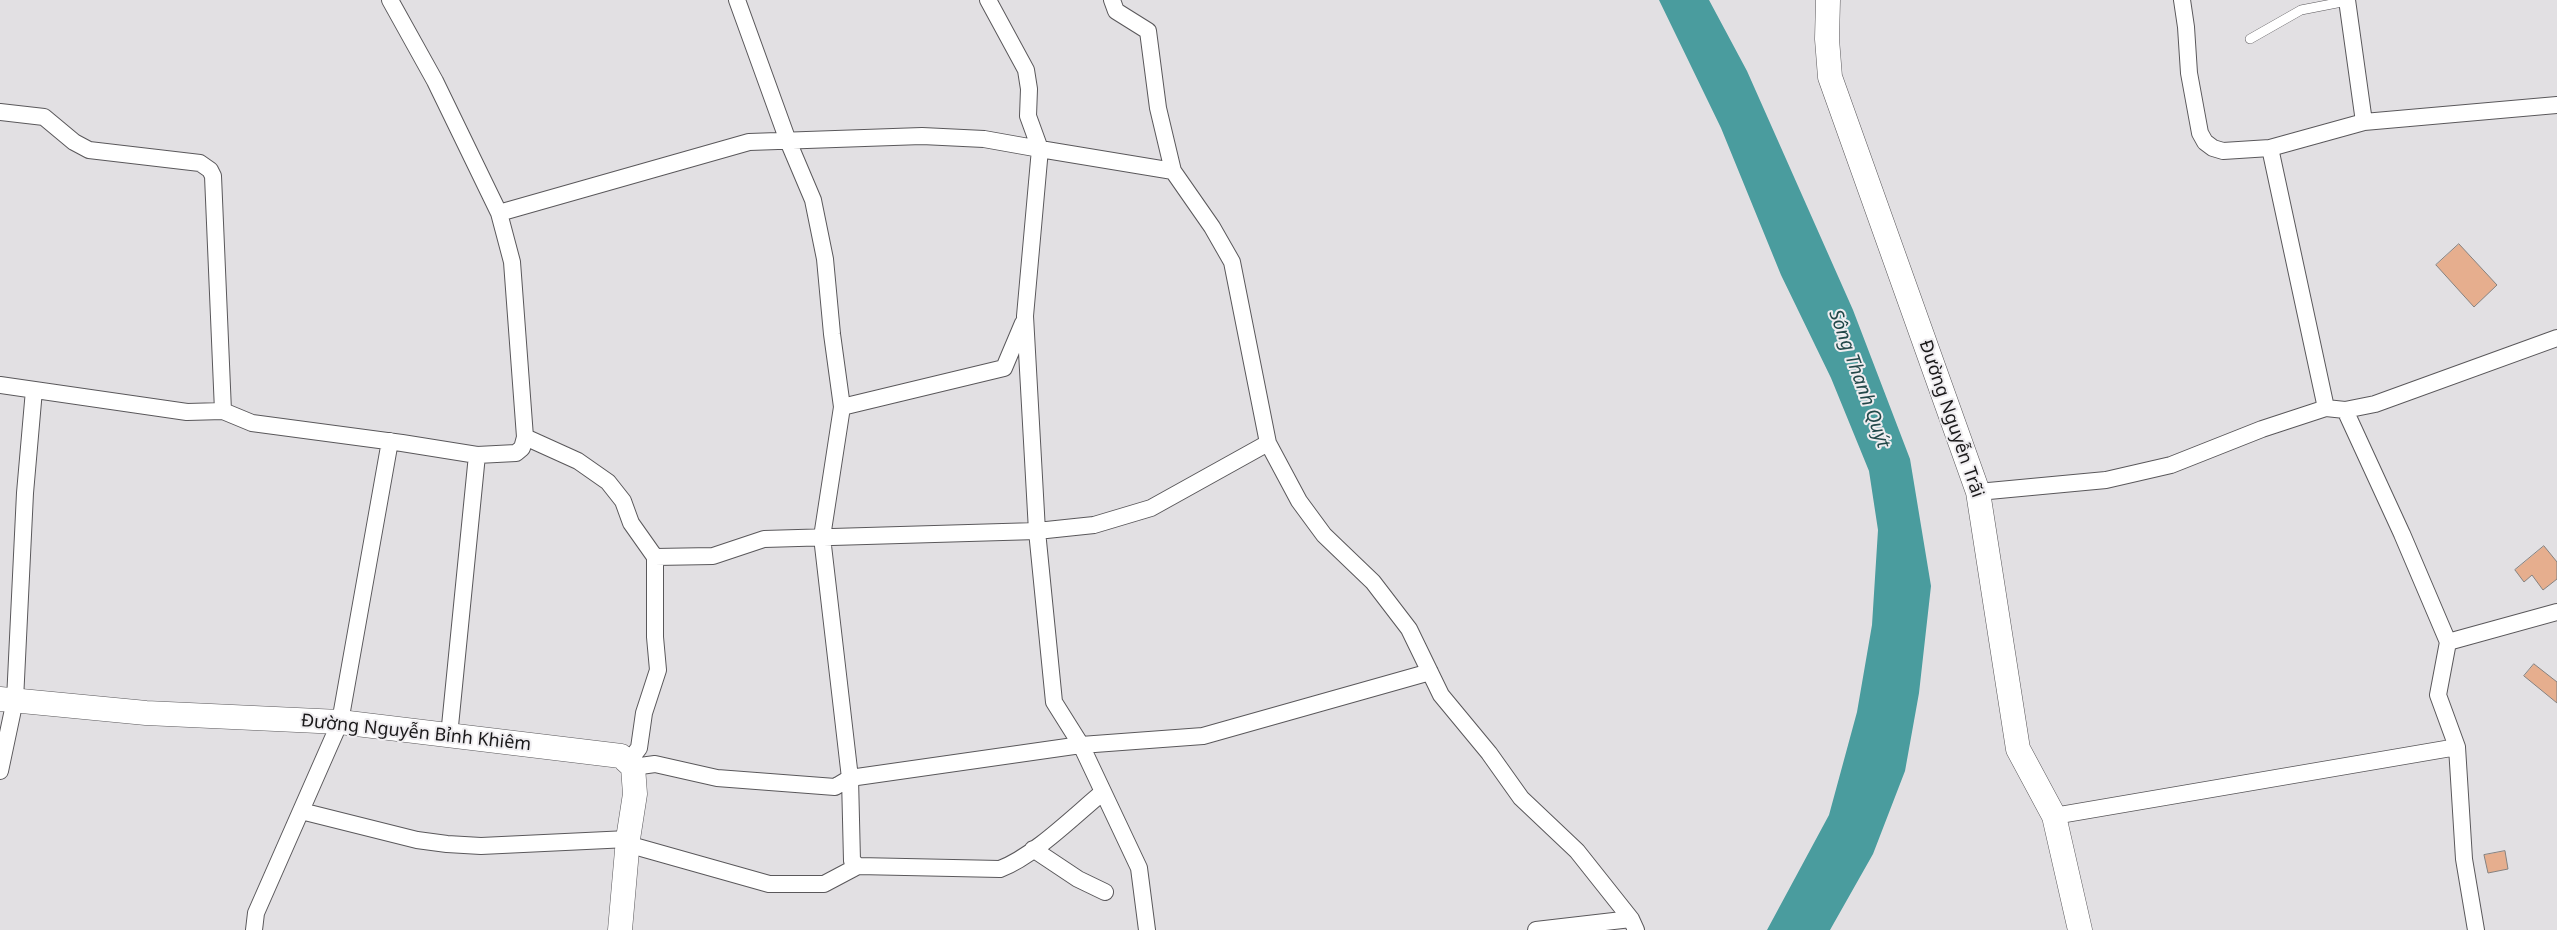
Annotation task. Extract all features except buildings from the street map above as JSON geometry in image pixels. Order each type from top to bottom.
[{"type":"street","points":[[0,385],[187,412],[222,411],[252,423],[390,441],[477,456],[516,453],[522,448],[525,437],[512,262],[499,213],[435,81],[390,0]]},
{"type":"street","points":[[737,0],[788,141],[813,200],[825,259],[832,334],[842,407],[822,537],[850,778],[851,857],[858,866]]},
{"type":"street","points":[[988,0],[1026,70],[1029,89],[1028,116],[1040,149],[1025,316],[1037,530],[1054,702],[1081,745],[1139,868],[1147,930]]},
{"type":"street","points":[[1112,0],[1116,11],[1148,31],[1158,108],[1168,143],[1173,171],[1212,227],[1232,262],[1268,443],[1299,501],[1324,535],[1373,582],[1408,629],[1441,695],[1489,753],[1521,798],[1577,851],[1634,925]]},
{"type":"street","name":"Đường Nguyễn Trãi","points":[[1828,0],[1827,40],[1830,78],[1978,492],[2018,750],[2054,816],[2080,930]]},
{"type":"street","points":[[2182,0],[2189,73],[2200,133],[2205,142],[2213,148],[2223,151],[2270,148],[2364,122],[2557,105]]},
{"type":"street","points":[[2347,1],[2364,122]]},
{"type":"street","points":[[0,112],[44,117],[74,142],[89,150],[200,163],[210,170],[213,176],[222,411]]},
{"type":"street","points":[[499,213],[749,142],[922,136],[984,139],[1173,171]]},
{"type":"street","points":[[2270,148],[2326,408]]},
{"type":"street","points":[[842,407],[1004,368],[1025,316]]},
{"type":"street","points":[[1978,492],[2106,480],[2171,465],[2262,429],[2326,408],[2345,410],[2375,404],[2557,338]]},
{"type":"street","points":[[0,771],[34,390]]},
{"type":"street","points":[[2345,410],[2402,534],[2448,642],[2438,695],[2457,747],[2464,859],[2476,930]]},
{"type":"street","points":[[525,437],[578,461],[608,482],[623,501],[631,523],[655,557],[658,670],[644,713],[639,748],[631,764],[635,794],[628,842],[620,930]]},
{"type":"street","points":[[254,930],[256,913],[340,722],[390,441]]},
{"type":"street","points":[[655,557],[713,556],[764,539],[1037,530],[1094,525],[1151,508],[1268,443]]},
{"type":"street","points":[[449,736],[477,456]]},
{"type":"street","points":[[2448,642],[2557,612]]},
{"type":"street","points":[[631,764],[656,764],[717,778],[820,788],[835,787],[850,778],[1081,745],[1203,736],[1430,672]]},
{"type":"street","name":"Đường Nguyễn Bỉnh Khiêm","points":[[7,700],[146,713],[340,722],[611,754],[620,756],[631,764]]},
{"type":"street","points":[[2054,816],[2457,747]]},
{"type":"street","points":[[301,811],[417,840],[448,844],[481,846],[628,842],[769,884],[824,884],[858,866],[1000,869],[1012,864],[1033,850],[1103,792]]},
{"type":"street","points":[[1033,850],[1078,879],[1105,892]]},
{"type":"street","points":[[1536,930],[1634,925]]},
{"type":"lane","points":[[2250,40],[2302,10],[2347,1]]},
{"type":"water","name":"Sông Thanh Quýt","points":[[1659,0],[1709,0],[1747,71],[1853,310],[1910,459],[1931,586],[1919,693],[1905,771],[1873,854],[1830,930],[1767,930],[1829,815],[1857,712],[1872,625],[1878,530],[1869,471],[1831,378],[1781,275],[1721,128]]}]
